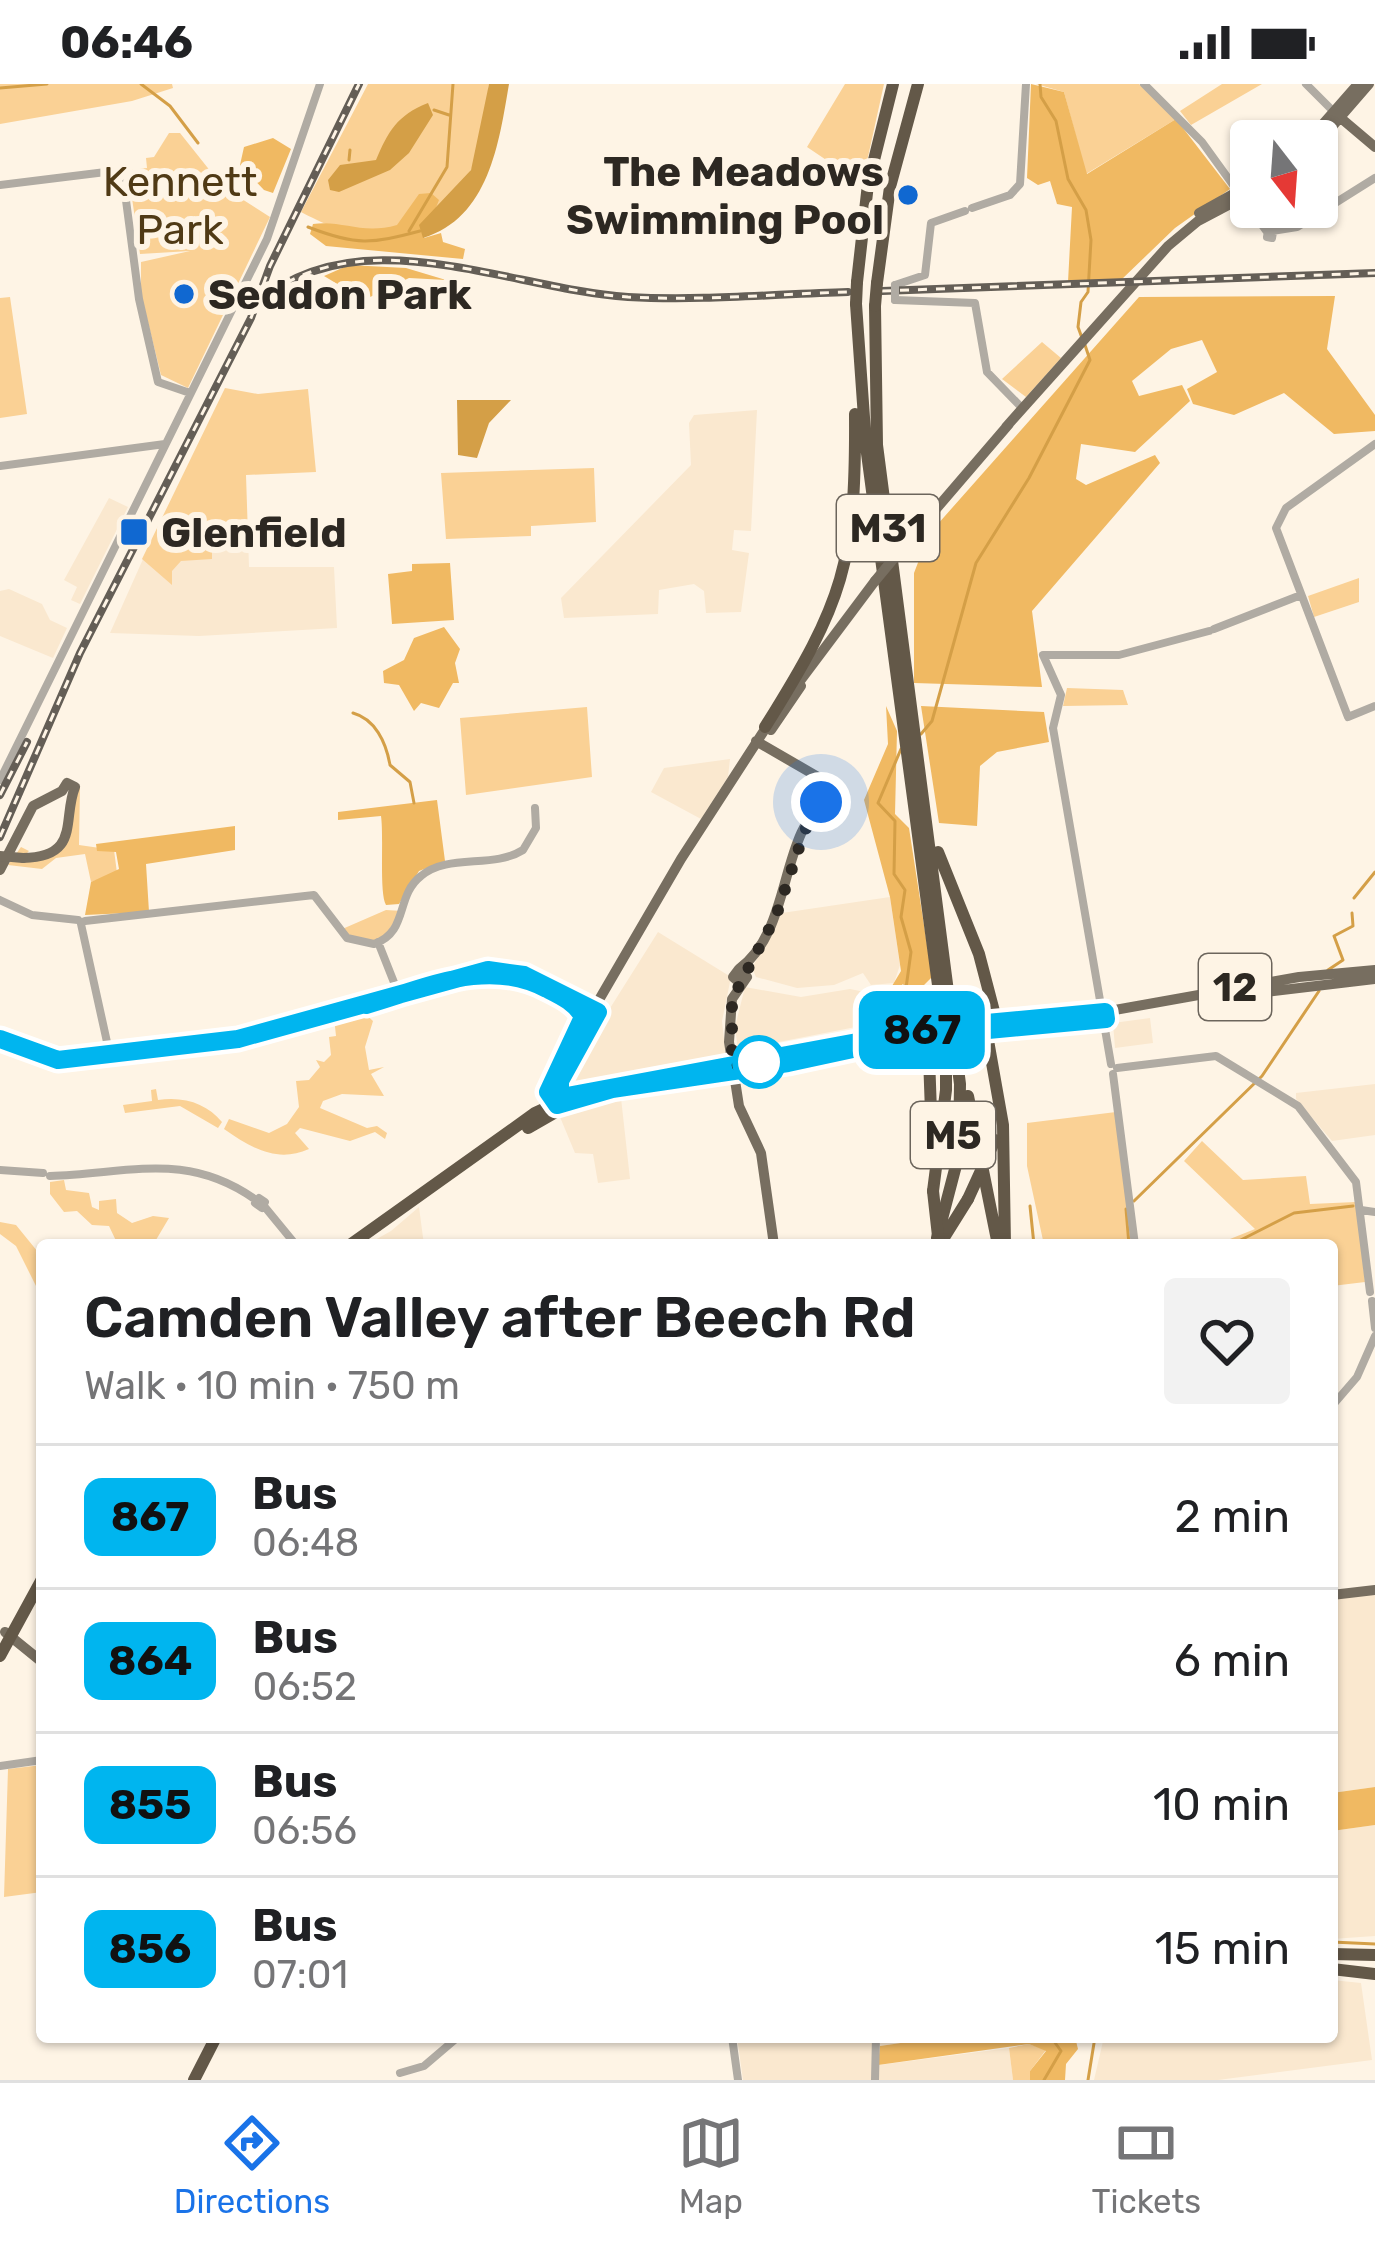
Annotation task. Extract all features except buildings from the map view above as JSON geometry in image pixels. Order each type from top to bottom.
[{"type":"highway","name":"M31","points":[[893,84],[868,184],[856,282],[856,333],[866,446],[947,1006]]},
{"type":"highway","name":"M31","points":[[918,84],[890,187],[877,284],[877,445],[947,1006]]},
{"type":"highway","points":[[765,727],[826,626],[847,568],[856,514],[856,333]]},
{"type":"highway","points":[[917,749],[941,862],[979,954],[987,995],[981,1026],[995,1084],[1001,1239]]},
{"type":"highway","points":[[932,1185],[946,1090],[947,1006]]},
{"type":"highway","points":[[947,1006],[1000,1239]]},
{"type":"highway","name":"M5","points":[[935,1239],[954,1126],[947,1006]]},
{"type":"highway","points":[[369,1239],[490,1154],[552,1103],[929,1032],[1068,1023]]},
{"type":"highway","points":[[555,1082],[562,1095],[574,1095],[929,1032]]},
{"type":"highway","points":[[929,1032],[934,1239]]},
{"type":"highway","points":[[904,1038],[920,1043],[928,1072]]},
{"type":"highway","points":[[552,1103],[555,1082]]},
{"type":"highway","points":[[521,1128],[555,1082]]},
{"type":"highway","points":[[359,1239],[521,1128],[561,1108],[618,1090]]},
{"type":"highway","points":[[490,1154],[552,1103],[574,1095]]},
{"type":"highway","points":[[938,1239],[999,1144]]},
{"type":"highway","points":[[0,1656],[5,1631],[36,1578]]},
{"type":"highway","points":[[5,1631],[36,1587]]},
{"type":"highway","points":[[1338,1955],[1375,1956]]},
{"type":"highway","points":[[1338,1968],[1375,1971]]},
{"type":"highway","points":[[191,2080],[210,2043]]},
{"type":"main road","points":[[1334,120],[1358,84]]},
{"type":"main road","points":[[1331,120],[1369,84]]},
{"type":"main road","points":[[1339,113],[1373,143]]},
{"type":"main road","points":[[572,1045],[765,727],[875,581],[1023,405],[1168,246],[1198,220],[1230,203]]},
{"type":"main road","points":[[555,1082],[742,764],[839,628]]},
{"type":"main road","points":[[755,744],[824,791],[805,830],[776,916],[742,973],[724,1024],[739,1106],[761,1153],[770,1239]]},
{"type":"main road","points":[[0,856],[23,858],[45,855],[64,839],[73,821],[67,793],[33,806],[0,870]]},
{"type":"main road","points":[[0,1039],[45,1060],[238,1039],[488,970],[513,971],[595,1010]]},
{"type":"main road","points":[[398,993],[496,973],[519,976],[595,1010]]},
{"type":"main road","name":"12","points":[[1068,1023],[1375,974]]},
{"type":"main road","points":[[555,1082],[583,1016],[561,997]]},
{"type":"main road","name":"12","points":[[981,1026],[1105,1015]]},
{"type":"main road","points":[[1338,1594],[1375,1590]]},
{"type":"main road","points":[[5,1631],[36,1654]]},
{"type":"street","points":[[0,780],[273,220],[320,84]]},
{"type":"street","points":[[1023,405],[989,376],[973,302],[895,300],[895,285],[925,275],[931,223],[1010,195],[1021,184],[1026,84]]},
{"type":"street","points":[[1144,84],[1230,174]]},
{"type":"street","points":[[1307,84],[1339,113]]},
{"type":"street","points":[[0,185],[122,170],[139,299],[158,382],[190,393]]},
{"type":"street","points":[[1338,205],[1375,180]]},
{"type":"street","points":[[1338,202],[1375,180]]},
{"type":"street","points":[[1268,228],[1271,232]]},
{"type":"street","points":[[1268,228],[1271,232]]},
{"type":"street","points":[[1271,232],[1292,228]]},
{"type":"street","points":[[1271,232],[1302,228]]},
{"type":"street","points":[[981,349],[993,375],[1023,405]]},
{"type":"street","points":[[0,466],[165,443]]},
{"type":"street","points":[[1375,444],[1279,516],[1278,538],[1348,717],[1375,706]]},
{"type":"street","points":[[1134,1239],[1114,1068],[1053,728],[1060,689],[1042,655],[1119,655],[1211,630],[1300,595]]},
{"type":"street","points":[[1,900],[15,908],[81,922],[314,895],[347,938],[380,942],[396,929],[408,891],[422,874],[523,850],[536,827],[535,808]]},
{"type":"street","points":[[81,922],[107,1042],[104,1053],[86,1058]]},
{"type":"street","points":[[380,942],[398,993]]},
{"type":"street","points":[[107,1042],[118,1054]]},
{"type":"street","points":[[1114,1068],[1214,1055],[1298,1106],[1337,1150],[1355,1179],[1367,1214],[1375,1332],[1357,1377],[1338,1399]]},
{"type":"street","points":[[0,1172],[45,1176],[132,1167],[202,1170],[260,1203],[291,1239]]},
{"type":"street","points":[[0,1766],[36,1761]]},
{"type":"street","points":[[398,2076],[424,2066],[451,2043]]},
{"type":"street","points":[[733,2043],[738,2080]]},
{"type":"street","points":[[875,2080],[876,2043]]},
{"type":"shaded area","points":[[489,84],[509,84],[487,176],[463,214],[423,238],[419,225],[471,170]]},
{"type":"shaded area","points":[[1031,84],[1064,92],[1087,174],[1176,119],[1230,189],[1175,228],[1121,280],[1068,282],[1072,207],[1057,204],[1050,181],[1038,185],[1027,178]]},
{"type":"shaded area","points":[[428,103],[433,115],[409,153],[390,170],[339,192],[330,190],[328,180],[340,165],[376,160],[395,126]]},
{"type":"shaded area","points":[[273,138],[291,149],[273,193],[240,165],[244,147]]},
{"type":"shaded area","points":[[431,193],[439,200],[424,238],[441,233],[443,242],[465,249],[463,259],[326,246],[310,234],[313,224],[397,225],[419,194]]},
{"type":"shaded area","points":[[349,265],[406,268],[446,280],[409,278],[364,300],[324,276]]},
{"type":"shaded area","points":[[1335,296],[1327,349],[1375,415],[1375,431],[1334,434],[1284,393],[1234,415],[1193,404],[1187,389],[1217,372],[1202,340],[1171,349],[1132,381],[1139,396],[1182,385],[1190,401],[1135,452],[1081,444],[1076,479],[1086,485],[1155,455],[1160,463],[1032,611],[1042,687],[914,683],[914,573],[929,534],[1139,297]]},
{"type":"shaded area","points":[[457,400],[511,400],[489,423],[477,458],[458,455]]},
{"type":"shaded area","points":[[757,410],[751,531],[734,530],[732,550],[749,553],[741,612],[706,613],[704,591],[694,584],[659,590],[658,614],[564,618],[561,598],[691,465],[689,423],[694,415]]},
{"type":"shaded area","points":[[109,498],[128,507],[80,604],[71,600],[77,587],[64,580]]},
{"type":"shaded area","points":[[248,536],[249,567],[334,567],[337,628],[199,636],[110,633],[152,539]]},
{"type":"shaded area","points":[[450,563],[454,620],[392,624],[388,574],[412,571],[412,564]]},
{"type":"shaded area","points":[[9,589],[42,604],[50,620],[67,628],[53,658],[0,636],[0,591]]},
{"type":"shaded area","points":[[444,627],[460,649],[455,663],[459,683],[453,683],[439,708],[421,703],[414,711],[399,685],[384,683],[383,671],[404,660],[414,638]]},
{"type":"shaded area","points":[[886,706],[897,731],[895,814],[909,828],[932,977],[918,991],[903,984],[888,998],[872,1001],[874,993],[892,986],[901,971],[890,897],[864,800],[888,744]]},
{"type":"shaded area","points":[[921,706],[1044,712],[1049,742],[997,752],[980,766],[977,826],[939,823]]},
{"type":"shaded area","points":[[730,759],[728,777],[701,819],[651,792],[664,768]]},
{"type":"shaded area","points":[[437,800],[445,861],[419,871],[399,904],[386,905],[381,816],[338,820],[338,812]]},
{"type":"shaded area","points":[[235,826],[235,850],[146,864],[149,912],[85,915],[91,882],[119,869],[116,852],[97,851],[96,844]]},
{"type":"shaded area","points":[[890,897],[900,965],[894,983],[871,985],[863,973],[834,985],[797,988],[756,977],[752,968],[782,913]]},
{"type":"shaded area","points":[[658,932],[731,977],[722,1021],[726,1057],[648,1070],[569,1094],[561,1086]]},
{"type":"shaded area","points":[[904,984],[912,993],[911,1007],[890,1020],[893,1025],[881,1029],[872,1003],[890,1000]]},
{"type":"shaded area","points":[[745,987],[801,997],[850,989],[865,992],[872,1000],[867,1004],[871,1024],[738,1050],[735,1027]]},
{"type":"shaded area","points":[[1150,1018],[1153,1043],[1115,1048],[1113,1023]]},
{"type":"shaded area","points":[[1375,1084],[1375,1135],[1332,1141],[1296,1099],[1296,1093]]},
{"type":"shaded area","points":[[621,1098],[630,1179],[598,1183],[593,1154],[575,1153],[560,1117]]},
{"type":"shaded area","points":[[419,1207],[423,1239],[377,1239]]},
{"type":"shaded area","points":[[1375,1593],[1375,1787],[1338,1792],[1338,1598]]},
{"type":"shaded area","points":[[1375,1787],[1375,1825],[1338,1830],[1338,1792]]},
{"type":"shaded area","points":[[1375,1825],[1375,1936],[1338,1939],[1338,1830]]},
{"type":"shaded area","points":[[1338,1981],[1361,1983],[1372,2060],[1218,2080],[1094,2080],[1103,2043],[1338,2043]]},
{"type":"shaded area","points":[[738,2043],[901,2043],[880,2046],[879,2065],[1009,2048],[1013,2080],[743,2080]]},
{"type":"shaded area","points":[[1076,2043],[1078,2049],[1066,2064],[1065,2080],[1030,2080],[1030,2071],[1046,2051],[1029,2044],[878,2065],[880,2046]]},
{"type":"green space","points":[[0,84],[172,84],[173,88],[132,101],[0,124]]},
{"type":"green space","points":[[368,84],[489,84],[476,158],[455,192],[402,227],[364,234],[301,212]]},
{"type":"green space","points":[[845,84],[884,84],[862,184],[807,147]]},
{"type":"green space","points":[[1036,84],[1139,84],[1176,119],[1086,174],[1064,92]]},
{"type":"green space","points":[[1222,84],[1262,84],[1191,125],[1180,111]]},
{"type":"green space","name":"Kennett Park","points":[[169,133],[180,133],[223,187],[270,217],[188,388],[161,375],[141,294],[141,262],[190,251],[140,254],[128,170],[147,168],[146,158],[154,157]]},
{"type":"green space","points":[[10,297],[27,414],[0,418],[0,298]]},
{"type":"green space","points":[[1042,342],[1061,358],[1026,397],[1002,379]]},
{"type":"green space","points":[[225,388],[258,394],[308,389],[316,472],[246,475],[248,536],[212,537],[212,559],[181,561],[172,571],[172,585],[142,559]]},
{"type":"green space","points":[[594,468],[596,522],[531,526],[531,536],[446,539],[441,473]]},
{"type":"green space","points":[[1359,578],[1359,602],[1314,617],[1308,596]]},
{"type":"green space","points":[[1067,688],[1123,690],[1128,705],[1063,706]]},
{"type":"green space","points":[[587,707],[592,777],[466,795],[460,718]]},
{"type":"green space","points":[[80,786],[79,845],[114,850],[117,873],[91,882],[85,854],[56,858],[42,869],[8,865],[21,847],[29,851],[20,860],[66,842]]},
{"type":"green space","points":[[386,910],[402,911],[383,938],[363,943],[340,930]]},
{"type":"green space","points":[[360,1009],[373,1021],[365,1047],[369,1070],[384,1067],[371,1074],[384,1096],[342,1094],[323,1101],[320,1108],[367,1128],[377,1126],[387,1133],[385,1139],[375,1132],[350,1141],[300,1128],[295,1133],[309,1149],[287,1155],[255,1148],[224,1129],[229,1119],[269,1133],[287,1124],[299,1107],[296,1081],[309,1080],[320,1067],[316,1060],[324,1062],[331,1055],[334,1017]]},
{"type":"green space","points":[[156,1089],[158,1100],[194,1103],[222,1122],[218,1128],[180,1106],[125,1113],[123,1105],[152,1101],[151,1090]]},
{"type":"green space","points":[[1116,1112],[1132,1239],[1043,1239],[1027,1166],[1027,1123]]},
{"type":"green space","points":[[1202,1141],[1243,1180],[1306,1176],[1310,1204],[1356,1202],[1365,1282],[1338,1285],[1338,1239],[1230,1239],[1255,1229],[1184,1161]]},
{"type":"green space","points":[[64,1180],[66,1190],[89,1193],[92,1207],[99,1210],[99,1201],[116,1199],[117,1213],[132,1223],[153,1216],[169,1218],[157,1239],[115,1239],[109,1226],[92,1225],[77,1211],[64,1212],[50,1194],[50,1182]]},
{"type":"green space","points":[[0,1222],[16,1225],[36,1250],[36,1286],[16,1246],[0,1234]]},
{"type":"green space","points":[[36,1766],[36,1893],[4,1897],[8,1769]]},
{"type":"green space","points":[[1029,2044],[1046,2050],[1030,2071],[1030,2080],[1013,2080],[1009,2048]]},
{"type":"waterway","points":[[0,88],[47,84]]},
{"type":"waterway","points":[[141,84],[170,106],[198,143]]},
{"type":"waterway","points":[[409,231],[447,167],[453,84]]},
{"type":"waterway","points":[[1040,84],[1041,97],[1056,121],[1068,179],[1086,210],[1091,240],[1088,292],[1081,302],[1078,327],[1082,338]]},
{"type":"waterway","points":[[434,110],[449,115]]},
{"type":"waterway","points":[[349,160],[350,150]]},
{"type":"waterway","points":[[308,227],[364,241],[420,231]]},
{"type":"waterway","points":[[921,734],[932,721],[976,563],[1029,478],[1090,360],[1085,345]]},
{"type":"waterway","points":[[353,713],[368,720],[378,733],[390,765],[410,782],[414,803]]},
{"type":"waterway","points":[[901,749],[878,803],[895,821],[894,874],[905,890],[901,917],[911,952],[906,988]]},
{"type":"waterway","points":[[1354,898],[1375,872]]},
{"type":"waterway","points":[[1328,970],[1343,960],[1334,936],[1353,926],[1352,913]]},
{"type":"waterway","points":[[1134,1201],[1262,1076],[1319,991]]},
{"type":"waterway","points":[[1030,1206],[1033,1239]]},
{"type":"waterway","points":[[1243,1239],[1294,1213],[1353,1206]]},
{"type":"waterway","points":[[1126,1209],[1128,1239]]},
{"type":"waterway","points":[[1338,1942],[1375,1944]]},
{"type":"waterway","points":[[1044,2080],[1061,2051],[1055,2043]]},
{"type":"waterway","points":[[1088,2080],[1094,2043]]},
{"type":"railway","points":[[0,837],[80,653],[251,318],[270,266],[359,84]]},
{"type":"railway","points":[[257,303],[298,277],[342,264],[388,260],[628,297],[848,292]]},
{"type":"railway","points":[[882,291],[1375,273]]},
{"type":"railway","points":[[0,795],[27,742]]},
{"type":"bus line","name":"867","points":[[0,1039],[45,1060],[238,1039],[434,981],[474,972],[513,971],[598,1012],[560,1081],[560,1093],[567,1096],[990,1020],[1105,1012],[1106,1019],[985,1026],[904,1038],[788,1063],[612,1089],[557,1105],[548,1097],[550,1084],[583,1017],[574,1005],[536,983],[504,973],[479,974],[366,1005]]},
{"type":"place","name":"The Meadows Swimming Pool","points":[[908,195]]},
{"type":"place","name":"Seddon Park","points":[[184,294]]},
{"type":"place","name":"Glenfield","points":[[134,532]]},
{"type":"route","points":[[759,1062],[732,1066],[728,1030],[732,999],[746,981],[749,961],[776,916],[805,830],[821,802]]}]
